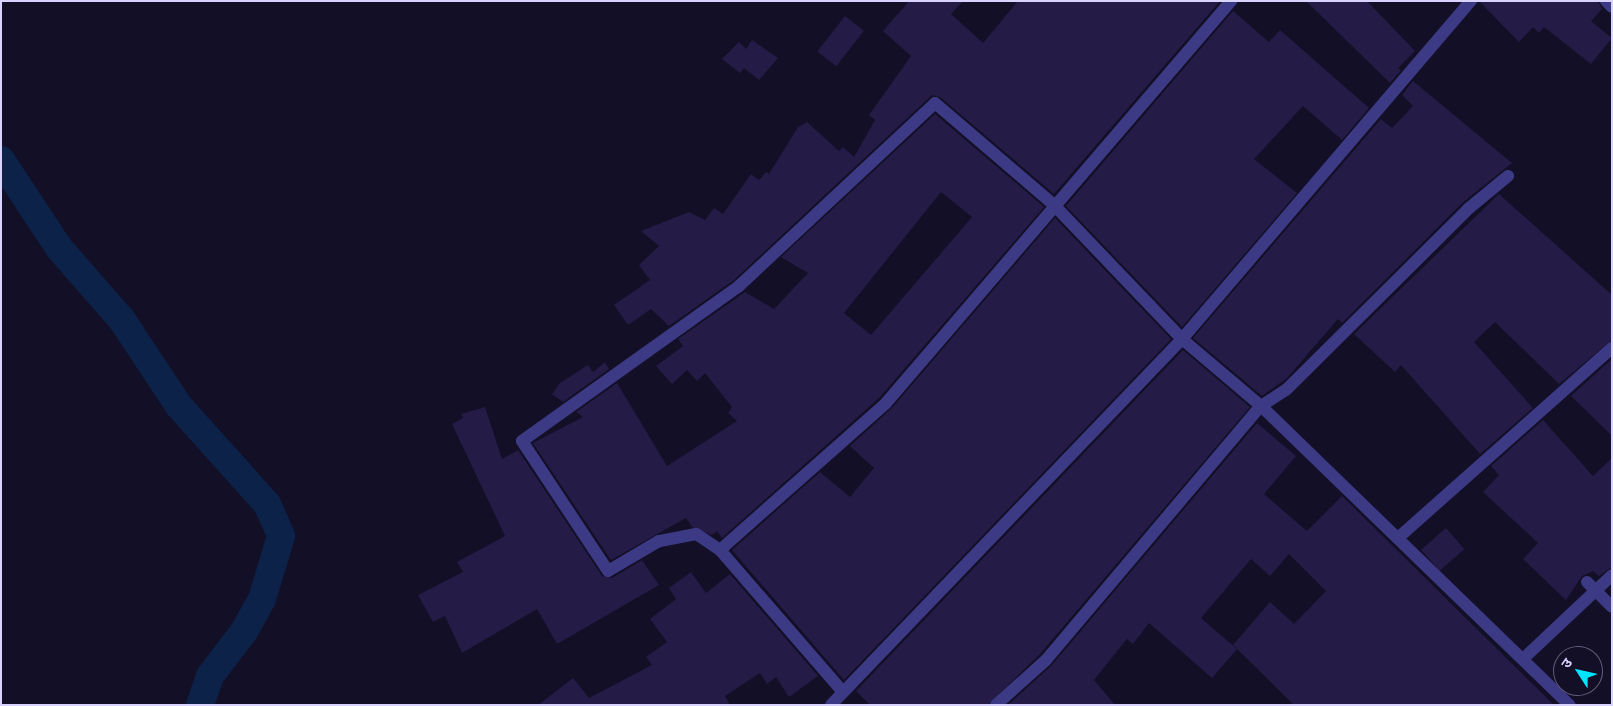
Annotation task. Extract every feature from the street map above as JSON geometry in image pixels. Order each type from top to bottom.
[{"type":"street","points":[[720,550],[886,403],[1231,1]]},
{"type":"street","points":[[831,705],[1182,339],[1471,1]]},
{"type":"street","points":[[1606,1],[1612,7]]},
{"type":"street","points":[[843,692],[720,550],[696,534],[659,541],[608,571],[522,441],[739,286],[935,103],[1054,205],[1182,339],[1261,406],[1399,537],[1570,705]]},
{"type":"street","points":[[996,705],[1046,660],[1261,406],[1287,388],[1468,209],[1508,176]]},
{"type":"street","points":[[1399,537],[1612,348]]},
{"type":"street","points":[[1523,659],[1591,586],[1612,575]]},
{"type":"street","points":[[1591,586],[1612,607]]},
{"type":"building","points":[[909,1],[963,1],[951,14],[983,43],[1018,1],[1220,1],[1054,194],[940,97],[932,95],[734,280],[669,326],[651,309],[628,325],[614,305],[650,280],[639,265],[659,246],[641,231],[689,212],[705,220],[714,208],[723,214],[751,174],[759,180],[766,172],[769,174],[798,127],[807,122],[839,151],[843,147],[854,157],[875,120],[869,115],[911,56],[883,31]]},
{"type":"building","points":[[1306,1],[1367,1],[1415,51],[1398,68],[1401,70],[1390,83]]},
{"type":"building","points":[[1479,1],[1598,1],[1602,9],[1591,21],[1612,38],[1591,64],[1544,27],[1539,33],[1533,27],[1519,42]]},
{"type":"building","points":[[1233,11],[1269,42],[1280,30],[1369,108],[1342,140],[1303,106],[1254,159],[1297,193],[1182,327],[1066,206]]},
{"type":"building","points":[[845,16],[864,31],[836,66],[817,51]]},
{"type":"building","points":[[752,40],[778,58],[759,80],[744,68],[740,73],[722,59],[739,42],[746,49]]},
{"type":"building","points":[[1413,81],[1512,163],[1462,203],[1342,323],[1338,319],[1287,378],[1262,396],[1193,338],[1381,119],[1392,128],[1413,106],[1402,95]]},
{"type":"building","points":[[935,114],[1044,207],[880,397],[722,538],[717,531],[712,535],[692,527],[686,518],[611,560],[533,443],[583,417],[576,412],[617,383],[667,466],[737,421],[728,413],[732,407],[705,373],[697,381],[687,370],[672,384],[656,366],[683,346],[678,339],[745,292],[774,309],[808,273],[781,257]],"holes":[[[941,192],[972,217],[871,335],[844,313]]]},
{"type":"building","points":[[1499,194],[1612,295],[1612,340],[1559,384],[1495,322],[1474,342],[1533,408],[1480,454],[1401,365],[1395,372],[1354,334]]},
{"type":"building","points":[[1055,218],[1171,339],[844,680],[732,550],[820,472],[850,497],[874,468],[850,446],[892,408]]},
{"type":"building","points":[[1183,350],[1250,407],[1040,654],[988,705],[870,705],[856,691]]},
{"type":"building","points":[[1612,359],[1612,436],[1571,396]]},
{"type":"building","points":[[605,362],[609,369],[563,402],[552,394],[560,383],[588,365],[593,372]]},
{"type":"building","points":[[485,407],[502,459],[518,450],[602,576],[612,578],[642,560],[659,585],[557,644],[537,609],[462,653],[445,616],[433,622],[418,595],[463,572],[457,562],[505,536],[452,424],[463,418],[461,414]]},
{"type":"building","points":[[1543,420],[1593,476],[1612,458],[1612,567],[1599,576],[1593,571],[1582,576],[1566,600],[1523,559],[1538,543],[1483,492],[1499,475],[1491,466]]},
{"type":"building","points":[[1257,423],[1296,456],[1264,494],[1307,531],[1342,496],[1554,705],[1294,705],[1233,645],[1270,602],[1294,624],[1326,591],[1289,554],[1270,576],[1251,559],[1201,618],[1237,649],[1212,678],[1149,623],[1133,644],[1127,639],[1094,680],[1115,705],[1008,705],[1052,665]]},
{"type":"building","points":[[1446,528],[1464,549],[1439,571],[1421,550]]},
{"type":"building","points":[[691,572],[706,593],[730,574],[818,676],[789,697],[776,677],[767,684],[760,673],[725,696],[730,705],[538,705],[573,678],[589,698],[652,665],[646,657],[667,642],[650,619],[676,599],[669,588]]},
{"type":"waterway","points":[[1,160],[59,248],[122,320],[179,406],[267,504],[281,536],[262,599],[245,630],[210,676],[200,705]]}]
